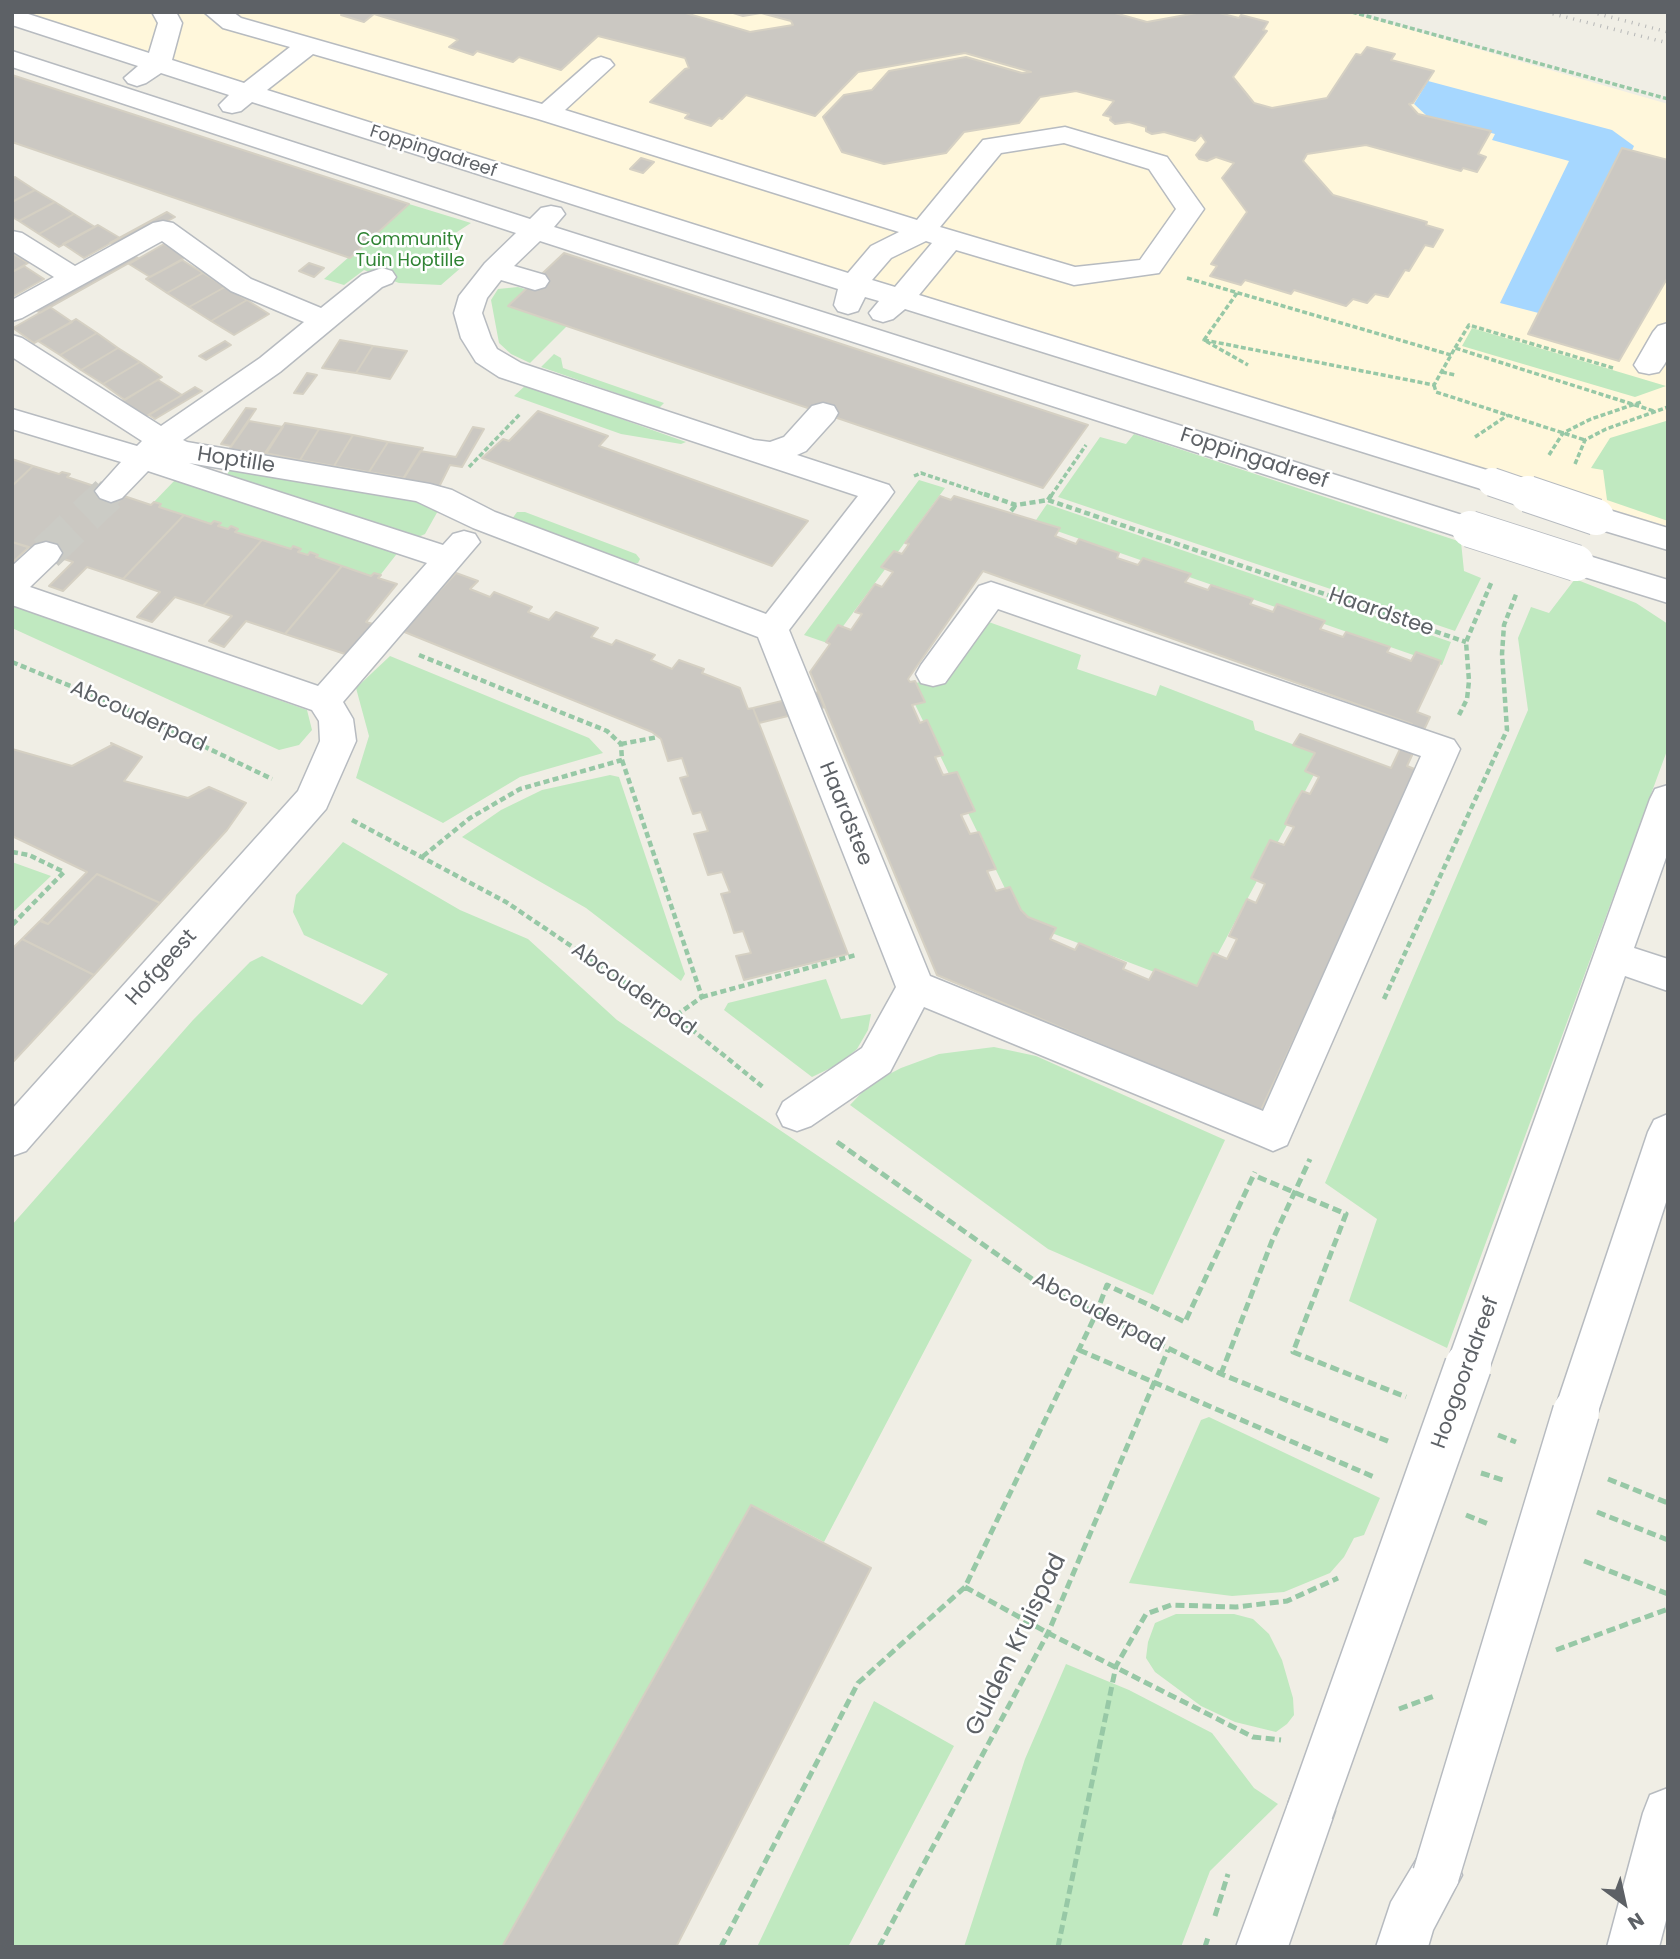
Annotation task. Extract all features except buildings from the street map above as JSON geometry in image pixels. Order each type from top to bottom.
[{"type":"street","points":[[216,12],[232,23],[547,113],[923,230],[950,239],[1074,276],[1149,267],[1190,209],[1158,163],[1065,135],[992,146],[923,230],[881,253],[854,284],[850,329]]},
{"type":"street","name":"Foppingadreef","points":[[12,18],[570,196],[1668,539]]},
{"type":"street","points":[[94,44],[127,37],[154,20],[170,23],[158,63],[115,93]]},
{"type":"street","points":[[208,124],[308,46]]},
{"type":"street","name":"Foppingadreef","points":[[12,59],[406,189],[1668,592]]},
{"type":"street","points":[[547,113],[601,65]]},
{"type":"street","points":[[570,196],[495,269],[473,296],[468,313],[476,338],[486,355],[510,370],[878,492],[772,629]]},
{"type":"street","points":[[12,312],[163,229],[241,285],[325,320]]},
{"type":"street","points":[[12,239],[74,278]]},
{"type":"street","points":[[850,329],[901,298],[950,239]]},
{"type":"street","points":[[495,269],[535,281]]},
{"type":"street","points":[[111,491],[150,450],[270,365],[372,281],[382,277]]},
{"type":"street","points":[[1648,365],[1668,332]]},
{"type":"street","name":"Hoptille","points":[[12,344],[150,450]]},
{"type":"street","points":[[751,450],[772,453],[795,444],[823,413]]},
{"type":"street","name":"Hoptille","points":[[12,419],[150,450],[179,451],[419,491],[441,498],[484,520],[772,629]]},
{"type":"street","points":[[150,450],[449,559]]},
{"type":"street","points":[[324,701],[484,520]]},
{"type":"street","points":[[12,585],[46,553]]},
{"type":"street","points":[[12,593],[324,701],[336,719],[338,741],[313,799]]},
{"type":"street","points":[[797,1114],[876,1060],[915,987],[1273,1132],[1442,750],[991,594],[933,674]]},
{"type":"street","name":"Haardstee","points":[[772,629],[915,987]]},
{"type":"street","name":"Hofgeest","points":[[12,1138],[313,799]]},
{"type":"street","name":"Hoogoorddreef","points":[[1262,1947],[1668,799]]},
{"type":"street","points":[[1614,957],[1668,975]]},
{"type":"street","points":[[1402,1947],[1409,1920],[1436,1875],[1576,1412],[1668,1132]]},
{"type":"street","points":[[1633,1947],[1668,1813]]},
{"type":"path","points":[[1352,12],[1668,99]]},
{"type":"path","points":[[1149,267],[1451,355]]},
{"type":"path","points":[[1208,333],[1237,293]]},
{"type":"path","points":[[1586,440],[1436,392],[1434,385],[1469,325],[1615,368]]},
{"type":"path","points":[[1204,340],[1434,385]]},
{"type":"path","points":[[1455,348],[1654,411]]},
{"type":"path","points":[[1442,372],[1455,375]]},
{"type":"path","points":[[441,498],[529,404]]},
{"type":"path","points":[[1570,476],[1586,440],[1606,429],[1668,407]]},
{"type":"path","points":[[1466,443],[1508,415]]},
{"type":"path","points":[[1048,500],[1090,439]]},
{"type":"path","name":"Haardstee","points":[[878,492],[921,473],[1016,505],[1048,500],[1466,642]]},
{"type":"path","points":[[1011,511],[1016,505]]},
{"type":"path","points":[[379,639],[607,731],[621,744],[622,760],[702,997]]},
{"type":"path","name":"Abcouderpad","points":[[12,662],[124,708],[313,799],[506,902],[675,1016],[797,1114],[1045,1288],[1221,1374]]},
{"type":"path","points":[[621,744],[658,737]]},
{"type":"path","points":[[422,858],[470,818],[520,789],[622,760]]},
{"type":"path","points":[[12,852],[29,855],[64,872],[12,925]]},
{"type":"path","points":[[675,1016],[702,997],[898,944]]},
{"type":"path","points":[[721,1947],[858,1683],[965,1587],[1096,1314],[1107,1285],[1185,1322],[1273,1132]]},
{"type":"path","name":"Gulden Kruispad","points":[[879,1947],[1048,1633],[1168,1350]]},
{"type":"path","points":[[1058,1947],[1116,1666],[1146,1614],[1171,1605],[1236,1607],[1287,1601],[1342,1577]]},
{"type":"path","points":[[965,1587],[1048,1633],[1116,1666]]},
{"type":"path","points":[[1205,1947],[1228,1874]]},
{"type":"shaded area","points":[[12,12],[1349,12],[1668,104],[1668,533]]},
{"type":"green space","name":"Community Tuin Hoptille","points":[[409,204],[471,223],[443,241],[463,266],[441,285],[399,283],[364,270],[344,285],[324,279]]},
{"type":"green space","points":[[498,289],[525,289],[509,306],[567,326],[530,363],[511,354],[499,343],[491,300]]},
{"type":"green space","points":[[1472,328],[1666,386],[1635,397],[1462,346]]},
{"type":"green space","points":[[554,354],[561,358],[563,368],[664,403],[659,408],[541,367]]},
{"type":"green space","points":[[526,385],[686,442],[681,444],[621,434],[514,396]]},
{"type":"green space","points":[[1666,421],[1668,521],[1607,500],[1603,470],[1591,468],[1610,438]]},
{"type":"green space","points":[[1134,434],[1461,542],[1464,571],[1481,578],[1455,631],[1058,497],[1100,437],[1126,444]]},
{"type":"green space","points":[[234,468],[429,501],[439,509],[425,534],[416,538],[227,478],[228,472]]},
{"type":"green space","points":[[175,480],[399,551],[378,578],[151,505]]},
{"type":"green space","points":[[919,480],[945,488],[830,644],[804,635]]},
{"type":"green space","points":[[1047,504],[1451,642],[1442,665],[1034,523]]},
{"type":"green space","points":[[517,512],[525,512],[636,554],[640,559],[638,563],[632,564],[512,519]]},
{"type":"green space","points":[[1575,579],[1636,603],[1668,624],[1668,748],[1447,1348],[1349,1301],[1377,1219],[1325,1183],[1528,710],[1518,638],[1531,607],[1549,613]]},
{"type":"green space","points":[[12,604],[22,604],[85,631],[307,710],[312,730],[299,745],[279,750],[12,628]]},
{"type":"green space","points":[[986,621],[1081,655],[1077,669],[1156,696],[1160,685],[1253,721],[1255,730],[1324,756],[1199,989],[1028,924],[1017,913],[906,686],[950,673]]},
{"type":"green space","points":[[390,656],[589,738],[603,753],[520,777],[443,823],[356,778],[369,736],[356,688]]},
{"type":"green space","points":[[610,775],[619,777],[685,974],[681,981],[586,908],[462,837],[501,810],[542,790]]},
{"type":"green space","points":[[343,842],[460,910],[528,939],[617,1020],[972,1260],[824,1542],[766,1512],[524,1947],[12,1947],[12,1225],[193,1020],[250,962],[262,956],[362,1005],[388,974],[304,935],[293,912],[296,895]]},
{"type":"green space","points":[[12,862],[51,876],[12,913]]},
{"type":"green space","points":[[826,979],[841,1019],[871,1014],[868,1030],[857,1049],[839,1064],[812,1077],[724,1010],[728,1003]]},
{"type":"green space","points":[[994,1047],[1036,1056],[1225,1140],[1153,1295],[1048,1249],[850,1105],[870,1084],[901,1068],[939,1054]]},
{"type":"green space","points":[[1209,1417],[1380,1498],[1364,1535],[1354,1538],[1344,1557],[1330,1573],[1284,1592],[1232,1596],[1129,1583],[1201,1420]]},
{"type":"green space","points":[[1176,1614],[1234,1614],[1253,1619],[1269,1634],[1282,1660],[1293,1698],[1294,1715],[1287,1724],[1276,1732],[1235,1722],[1201,1706],[1155,1672],[1146,1658],[1148,1642],[1155,1623]]},
{"type":"green space","points":[[1066,1664],[1129,1690],[1212,1733],[1254,1788],[1278,1804],[1210,1871],[1181,1947],[964,1947],[1025,1759]]},
{"type":"green space","points":[[874,1701],[954,1746],[848,1947],[757,1947]]},
{"type":"water","points":[[1428,81],[1612,130],[1634,146],[1554,317],[1500,303],[1569,161],[1492,140],[1495,134],[1427,116],[1414,104]]},
{"type":"tunnel","points":[[108,494],[111,491]]},
{"type":"tunnel","points":[[46,553],[108,494]]},
{"type":"railway","points":[[1546,12],[1668,43]]},
{"type":"railway","points":[[1591,12],[1668,32]]}]
